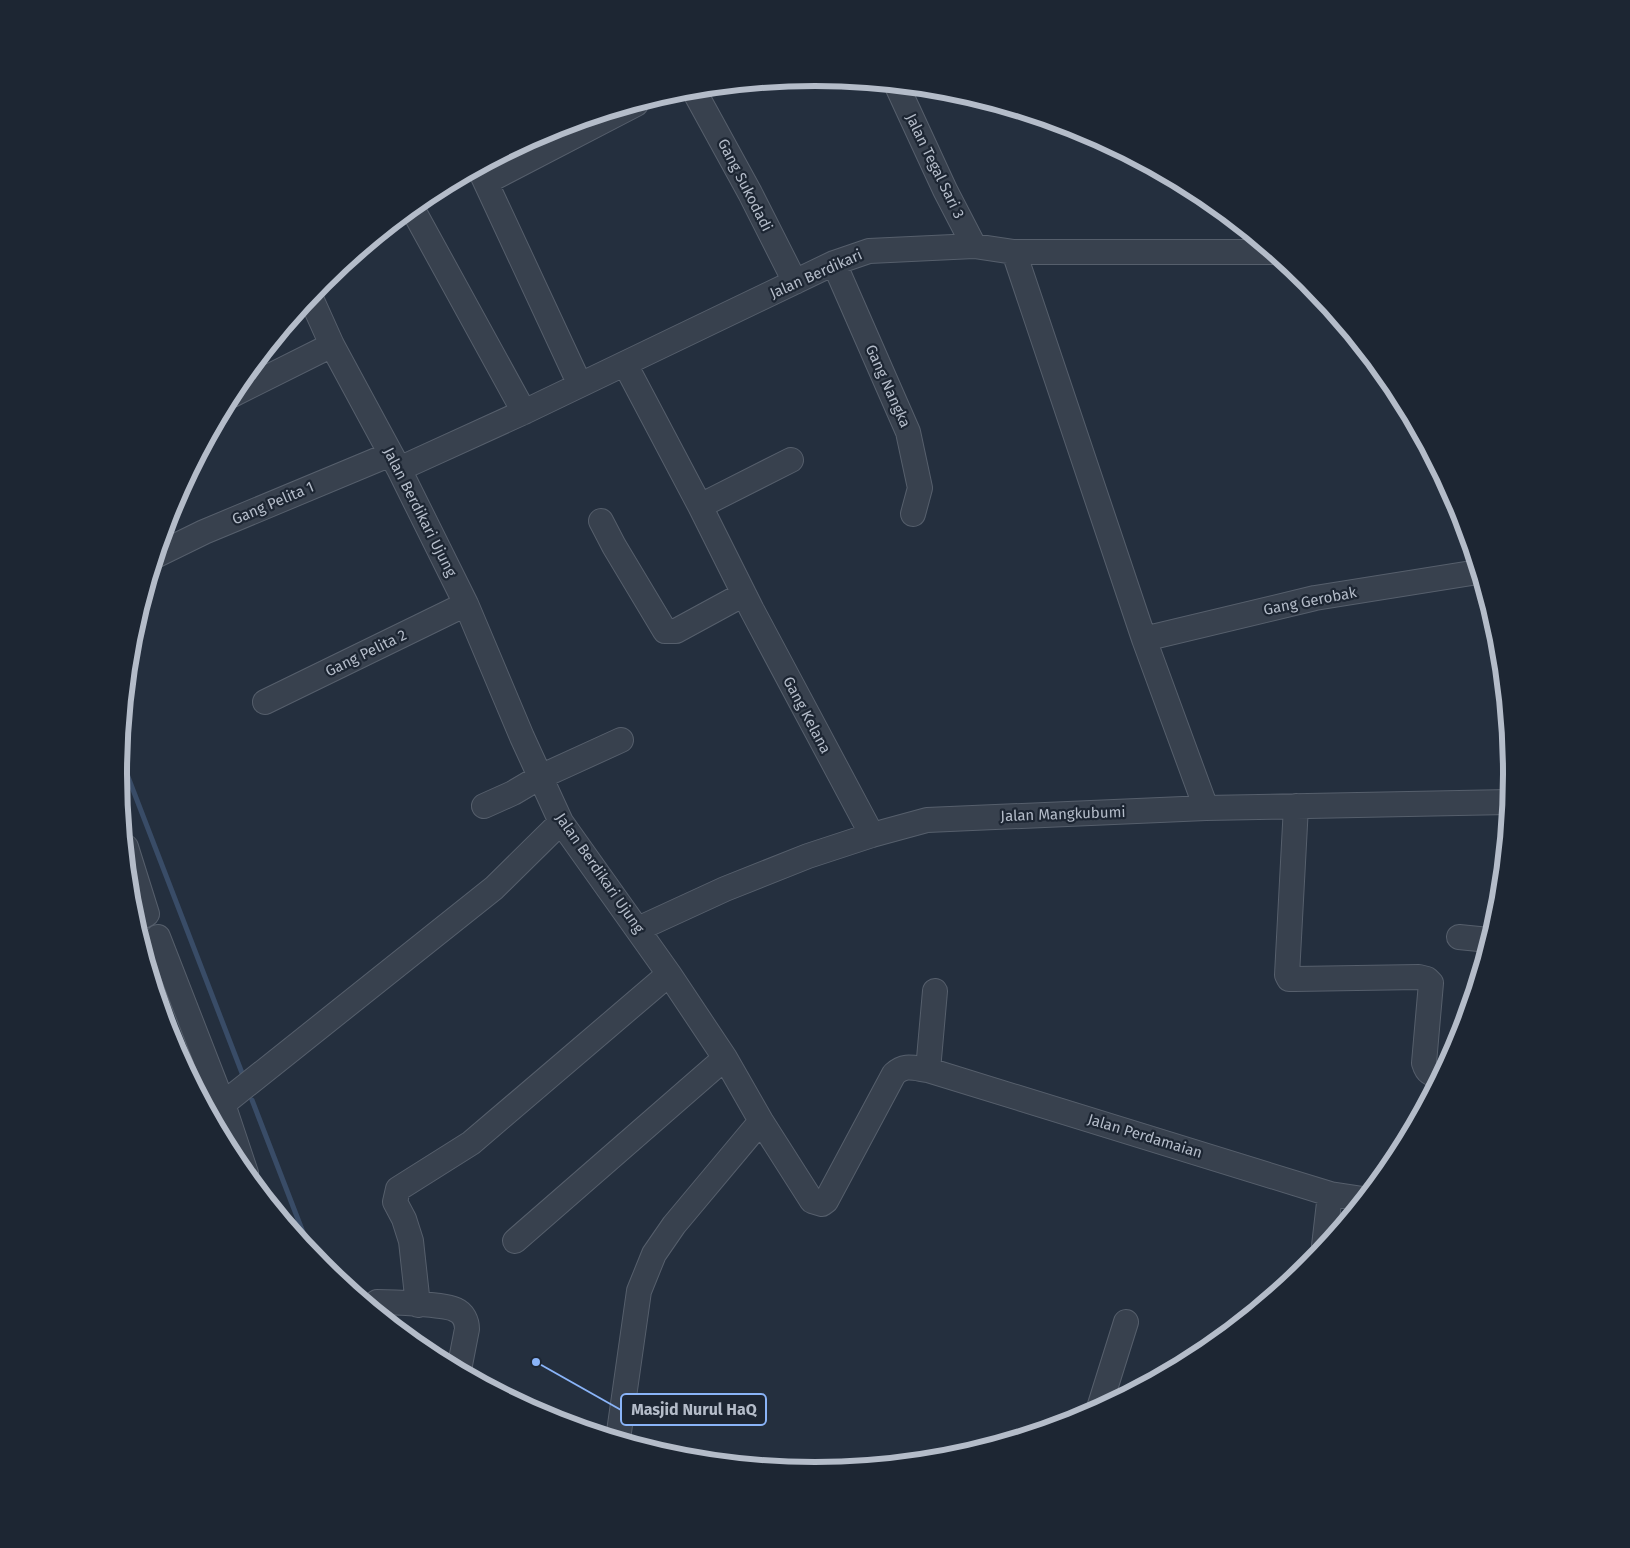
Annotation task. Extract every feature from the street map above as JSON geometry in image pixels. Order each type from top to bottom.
[{"type":"street","name":"Jalan Tegal Sari 3","points":[[900,92],[945,190],[974,246]]},
{"type":"street","name":"Gang Sukodadi","points":[[697,97],[750,193],[795,282]]},
{"type":"street","points":[[554,138],[483,175],[580,385]]},
{"type":"street","points":[[415,214],[524,412]]},
{"type":"street","name":"Jalan Berdikari","points":[[395,462],[524,412],[834,263],[870,251],[974,246],[1014,252],[1262,252]]},
{"type":"street","points":[[1014,252],[1144,639],[1206,808]]},
{"type":"street","name":"Gang Nangka","points":[[834,263],[908,432],[920,488],[913,514]]},
{"type":"street","name":"Jalan Berdikari Ujung","points":[[314,304],[332,345],[395,462],[466,604],[561,822],[669,974],[724,1058],[761,1121],[812,1201],[818,1204],[826,1201],[894,1074],[899,1069],[905,1067],[928,1070]]},
{"type":"street","points":[[246,388],[332,345]]},
{"type":"street","name":"Gang Kelana","points":[[625,364],[872,835]]},
{"type":"street","points":[[700,506],[792,460]]},
{"type":"street","name":"Gang Pelita 1","points":[[165,551],[204,532],[395,462]]},
{"type":"street","points":[[601,521],[665,631],[676,632],[744,594]]},
{"type":"street","name":"Gang Gerobak","points":[[1144,639],[1315,598],[1472,573]]},
{"type":"street","name":"Gang Pelita 2","points":[[265,702],[466,604]]},
{"type":"street","points":[[484,806],[514,793],[540,777],[621,740]]},
{"type":"street","name":"Jalan Mangkubumi","points":[[638,929],[725,889],[808,856],[872,835],[927,820],[1206,808],[1502,802]]},
{"type":"street","points":[[1296,806],[1287,976],[1289,979],[1419,977],[1427,979],[1430,983],[1424,1063],[1426,1070],[1434,1074]]},
{"type":"street","points":[[223,1104],[494,888],[561,822]]},
{"type":"street","points":[[158,937],[223,1104],[237,1147]]},
{"type":"street","points":[[1459,937],[1482,939]]},
{"type":"street","points":[[418,1305],[412,1242],[404,1219],[395,1202],[398,1190],[471,1143],[669,974]]},
{"type":"street","points":[[928,1070],[936,991]]},
{"type":"street","points":[[515,1241],[724,1058]]},
{"type":"street","name":"Jalan Perdamaian","points":[[928,1070],[1330,1194],[1357,1198]]},
{"type":"street","points":[[619,1433],[638,1291],[654,1254],[674,1225],[761,1121]]},
{"type":"street","points":[[1325,1234],[1330,1194]]},
{"type":"street","points":[[377,1302],[456,1310],[464,1317],[467,1329],[460,1363]]},
{"type":"street","points":[[1102,1398],[1126,1322]]},
{"type":"waterway","points":[[127,774],[242,1073]]},
{"type":"waterway","points":[[252,1100],[303,1232]]},
{"type":"place","name":"Masjid Nurul HaQ","points":[[536,1362]]}]
